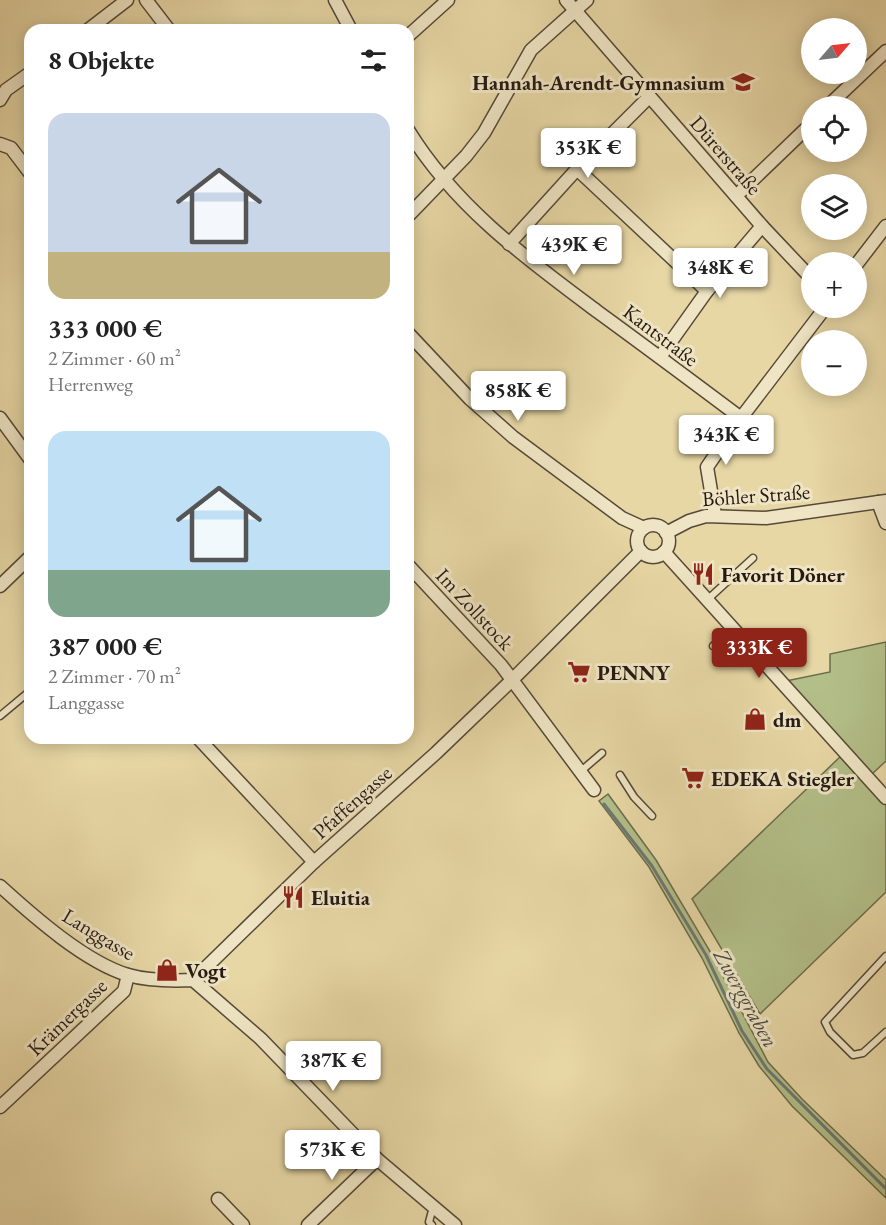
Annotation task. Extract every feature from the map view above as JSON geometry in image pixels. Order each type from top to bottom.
[{"type":"street","points":[[96,24],[128,0],[139,4],[146,0],[164,24]]},
{"type":"street","points":[[334,0],[348,24]]},
{"type":"street","points":[[414,31],[448,0]]},
{"type":"street","name":"Dürerstraße","points":[[566,0],[762,226],[801,267]]},
{"type":"street","points":[[414,210],[466,156],[484,133],[531,50],[587,0]]},
{"type":"street","points":[[839,96],[886,51]]},
{"type":"street","points":[[0,100],[6,90],[24,77]]},
{"type":"street","points":[[509,244],[577,169],[649,97]]},
{"type":"street","points":[[736,196],[801,134]]},
{"type":"street","name":"Kantstraße","points":[[414,140],[443,180],[509,244],[741,418]]},
{"type":"street","points":[[0,144],[11,148],[24,165]]},
{"type":"street","points":[[577,169],[707,291]]},
{"type":"street","points":[[660,357],[707,291],[762,226]]},
{"type":"street","points":[[866,252],[886,226]]},
{"type":"street","points":[[715,515],[707,467],[741,418],[817,318]]},
{"type":"street","points":[[414,339],[470,399],[513,437],[641,533]]},
{"type":"street","points":[[0,418],[24,451]]},
{"type":"street","points":[[882,501],[886,523]]},
{"type":"street","name":"Böhler Straße","points":[[666,533],[696,518],[715,515],[766,518],[882,501]]},
{"type":"street","points":[[657,526],[666,533],[669,543],[664,552],[655,557],[641,551],[638,544],[641,533],[657,526]]},
{"type":"street","name":"Pfaffengasse","points":[[193,980],[314,862],[436,753],[641,551]]},
{"type":"street","points":[[664,552],[886,798]]},
{"type":"street","points":[[0,586],[24,563]]},
{"type":"street","name":"Im Zollstock","points":[[414,572],[512,680],[594,790]]},
{"type":"street","points":[[204,744],[314,862]]},
{"type":"street","name":"Langgasse","points":[[0,886],[66,941],[103,963],[128,975],[156,980],[193,980]]},
{"type":"street","name":"Krämergasse","points":[[0,1107],[124,991],[128,975]]},
{"type":"street","points":[[193,980],[261,1039],[377,1160],[455,1225]]},
{"type":"street","points":[[308,1225],[377,1160]]},
{"type":"street","points":[[218,1199],[243,1225]]},
{"type":"lane","points":[[707,600],[753,558]]},
{"type":"lane","points":[[713,646],[733,628]]},
{"type":"lane","points":[[0,716],[24,695]]},
{"type":"lane","points":[[581,771],[602,753]]},
{"type":"lane","points":[[620,775],[634,797],[652,816]]},
{"type":"lane","points":[[886,956],[825,1022],[830,1032],[853,1055],[863,1053],[886,1032]]},
{"type":"lane","points":[[432,1225],[429,1222],[433,1206]]},
{"type":"green space","points":[[886,642],[886,761],[871,775],[786,681],[830,672],[830,654]]},
{"type":"green space","points":[[842,755],[886,804],[886,892],[760,1014],[692,899]]},
{"type":"green space","points":[[608,794],[656,860],[711,953],[768,1062],[802,1099],[886,1180],[886,1198],[792,1106],[759,1066],[739,1033],[702,958],[649,867],[599,801]]},
{"type":"waterway","name":"Zwerggraben","points":[[604,804],[652,866],[706,955],[742,1031],[767,1069],[886,1189]]},
{"type":"place","name":"Hannah-Arendt-Gymnasium","points":[[743,82]]},
{"type":"place","name":"Favorit Döner","points":[[703,574]]},
{"type":"place","name":"PENNY","points":[[579,672]]},
{"type":"place","name":"dm","points":[[755,719]]},
{"type":"place","name":"EDEKA Stiegler","points":[[693,778]]},
{"type":"place","name":"Eluitia","points":[[293,897]]},
{"type":"place","name":"Vogt","points":[[167,970]]}]
